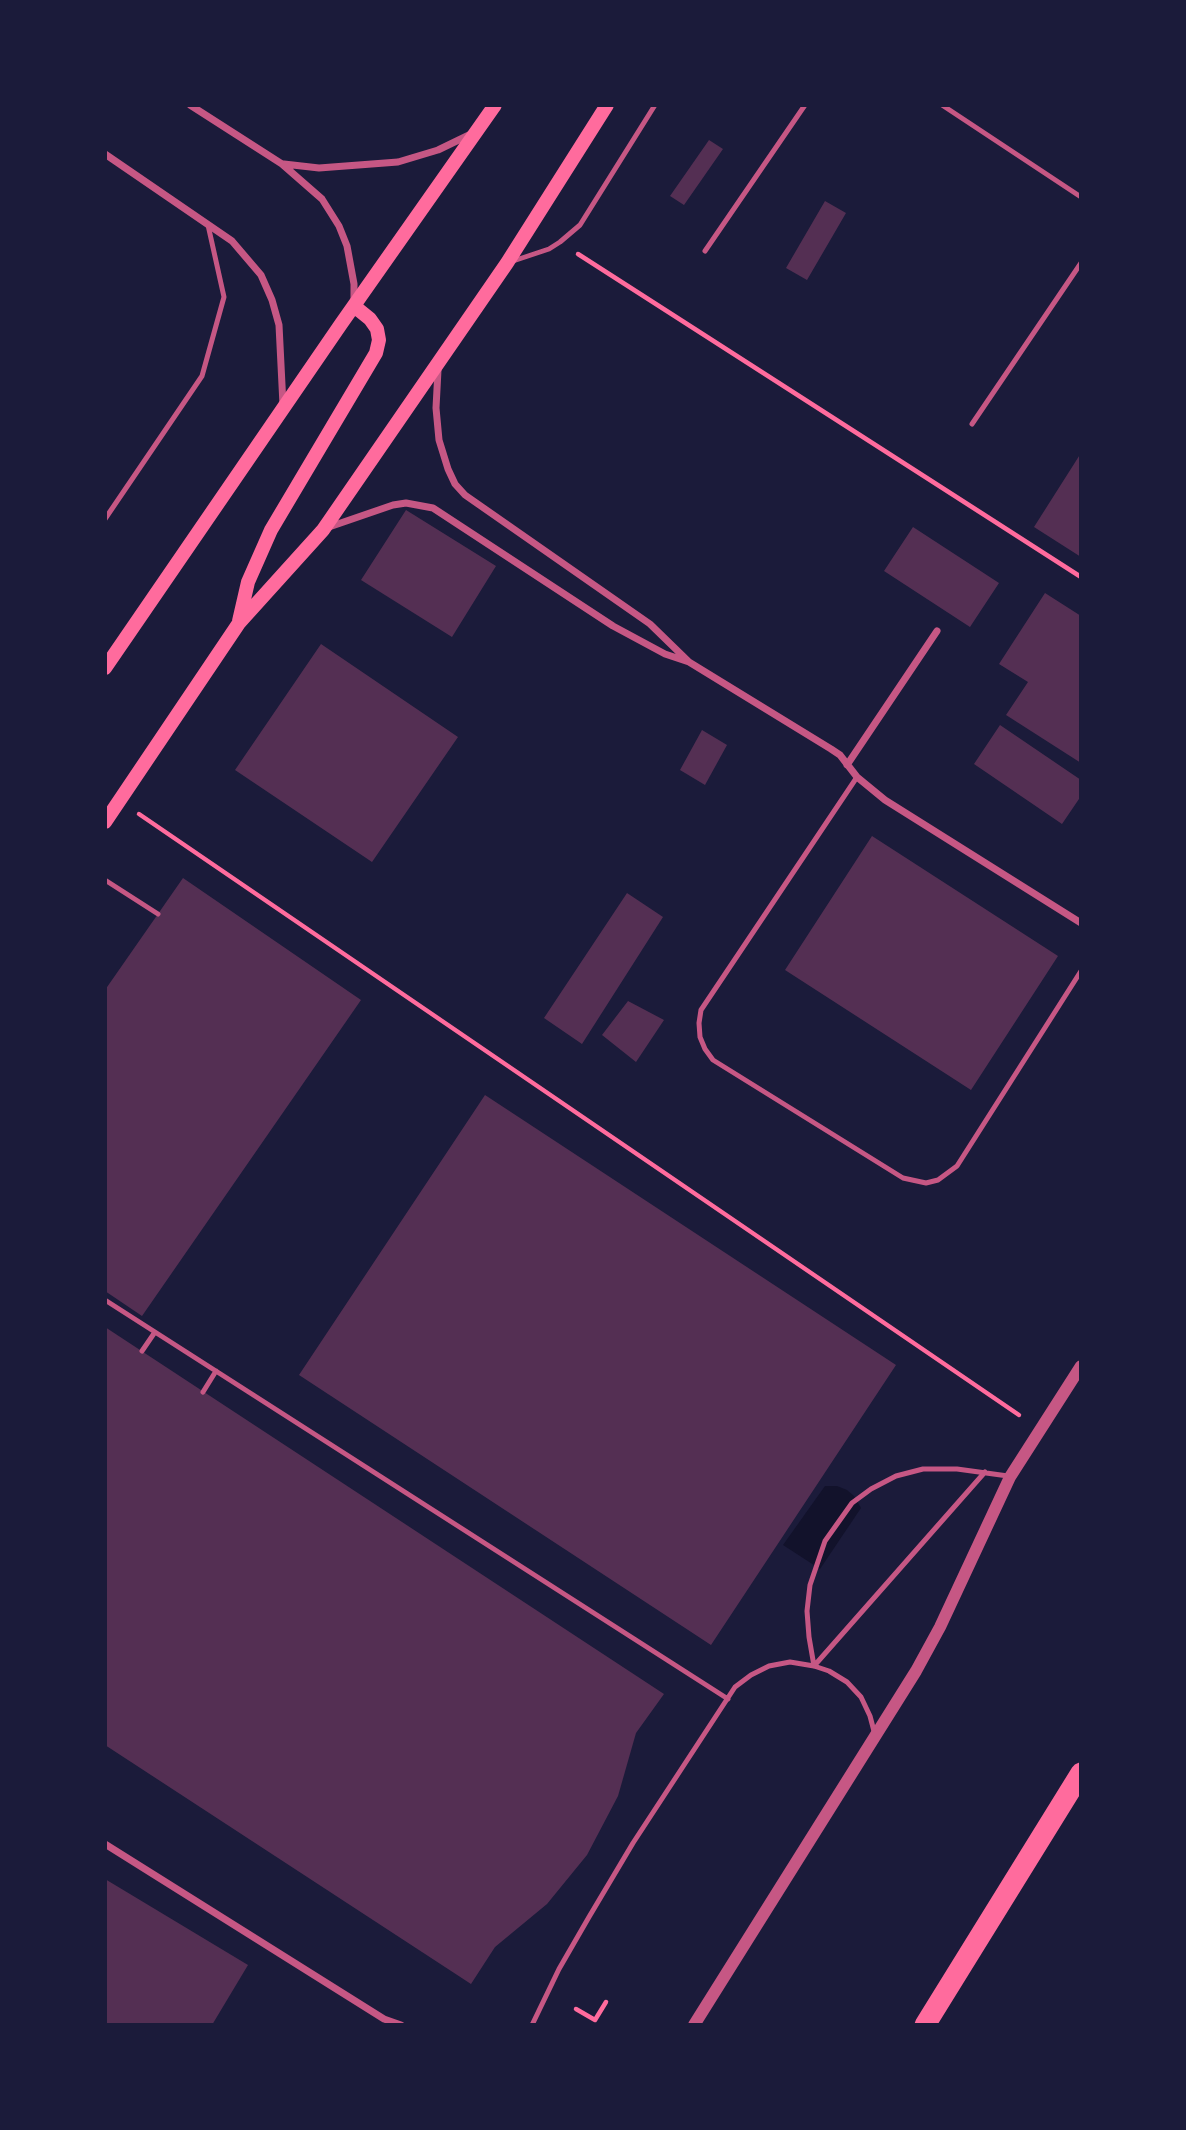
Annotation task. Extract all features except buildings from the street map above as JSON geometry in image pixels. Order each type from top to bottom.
[{"type":"highway","points":[[925,2025],[1081,1773]]},
{"type":"main road","points":[[105,668],[495,105]]},
{"type":"main road","points":[[105,822],[239,623],[323,530],[507,263],[607,105]]},
{"type":"main road","points":[[239,623],[248,582],[271,530],[376,353],[379,340],[377,329],[370,318],[355,306]]},
{"type":"street","points":[[190,105],[282,164],[322,199],[340,226],[347,246],[355,306]]},
{"type":"street","points":[[282,164],[319,168],[398,162],[438,150],[476,132]]},
{"type":"street","points":[[105,155],[232,241],[261,275],[272,299],[279,325],[283,410]]},
{"type":"street","points":[[438,363],[436,424],[443,456],[455,484],[465,495],[650,624],[689,662],[831,749],[856,777],[885,800],[1081,923]]},
{"type":"street","points":[[323,530],[393,505],[406,503],[433,508],[613,626],[665,654],[689,662]]},
{"type":"street","points":[[847,765],[937,631]]},
{"type":"street","points":[[694,2025],[916,1671],[940,1627],[1010,1477],[1081,1366]]},
{"type":"street","points":[[105,1844],[387,2022],[401,2025]]},
{"type":"lane","points":[[507,263],[560,243],[580,225],[655,105]]},
{"type":"lane","points":[[705,251],[804,105]]},
{"type":"lane","points":[[942,105],[1081,197]]},
{"type":"lane","points":[[105,519],[202,376],[224,297],[207,222]]},
{"type":"lane","points":[[972,424],[1081,263]]},
{"type":"lane","points":[[856,777],[701,1010],[700,1037],[713,1060],[903,1178],[926,1183],[938,1180],[957,1166],[1081,971]]},
{"type":"lane","points":[[105,880],[158,914]]},
{"type":"lane","points":[[105,1300],[728,1699]]},
{"type":"lane","points":[[142,1351],[155,1332]]},
{"type":"lane","points":[[204,1392],[216,1371]]},
{"type":"lane","points":[[814,1666],[807,1611],[810,1585],[825,1541],[852,1503],[896,1476],[923,1469],[957,1469],[1010,1477]]},
{"type":"lane","points":[[814,1666],[985,1472]]},
{"type":"lane","points":[[532,2025],[559,1969],[589,1917],[736,1687],[769,1666],[790,1662],[829,1671],[847,1682],[860,1697],[870,1716],[876,1737]]},
{"type":"path","points":[[560,243],[1081,577]]},
{"type":"path","points":[[120,801],[1024,1418],[1031,1405],[1051,1415]]},
{"type":"path","points":[[576,2009],[595,2020],[606,2002]]},
{"type":"shaded area","points":[[825,1486],[837,1486],[847,1490],[861,1508],[820,1569],[783,1545]]}]
